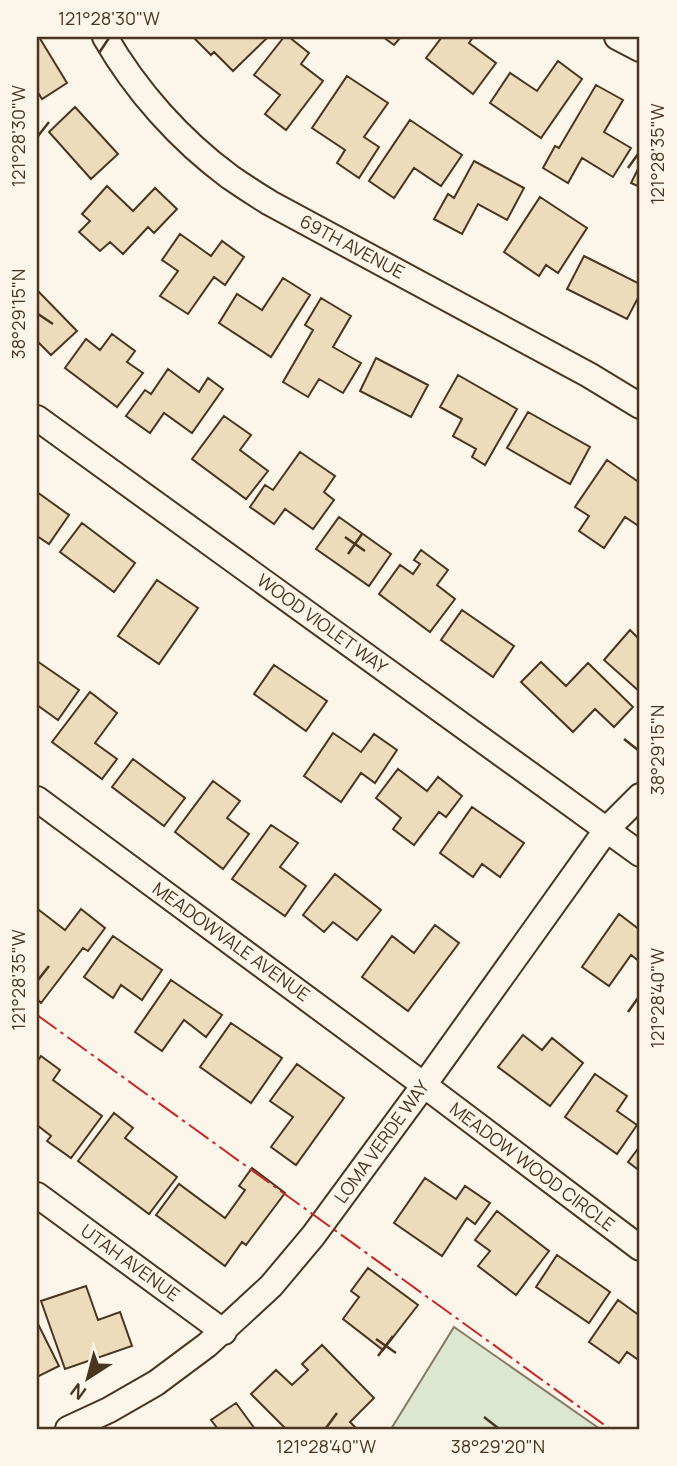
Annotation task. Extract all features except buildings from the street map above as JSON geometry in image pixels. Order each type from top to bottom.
[{"type":"street","name":"69TH AVENUE","points":[[105,37],[146,97],[186,139],[229,176],[270,204],[589,375],[640,406]]},
{"type":"street","points":[[617,37],[640,49]]},
{"type":"street","name":"WOOD VIOLET WAY","points":[[37,418],[607,829]]},
{"type":"street","name":"LOMA VERDE WAY","points":[[68,1429],[156,1383],[223,1332],[271,1286],[313,1236],[424,1086],[607,829],[640,796]]},
{"type":"street","name":"MEADOWVALE AVENUE","points":[[37,799],[424,1086]]},
{"type":"street","points":[[607,829],[640,854]]},
{"type":"street","name":"MEADOW WOOD CIRCLE","points":[[424,1086],[640,1248]]},
{"type":"street","name":"UTAH AVENUE","points":[[37,1195],[223,1332]]},
{"type":"green space","points":[[454,1327],[600,1429],[391,1429]]},
{"type":"power","points":[[37,1015],[610,1429]]}]
